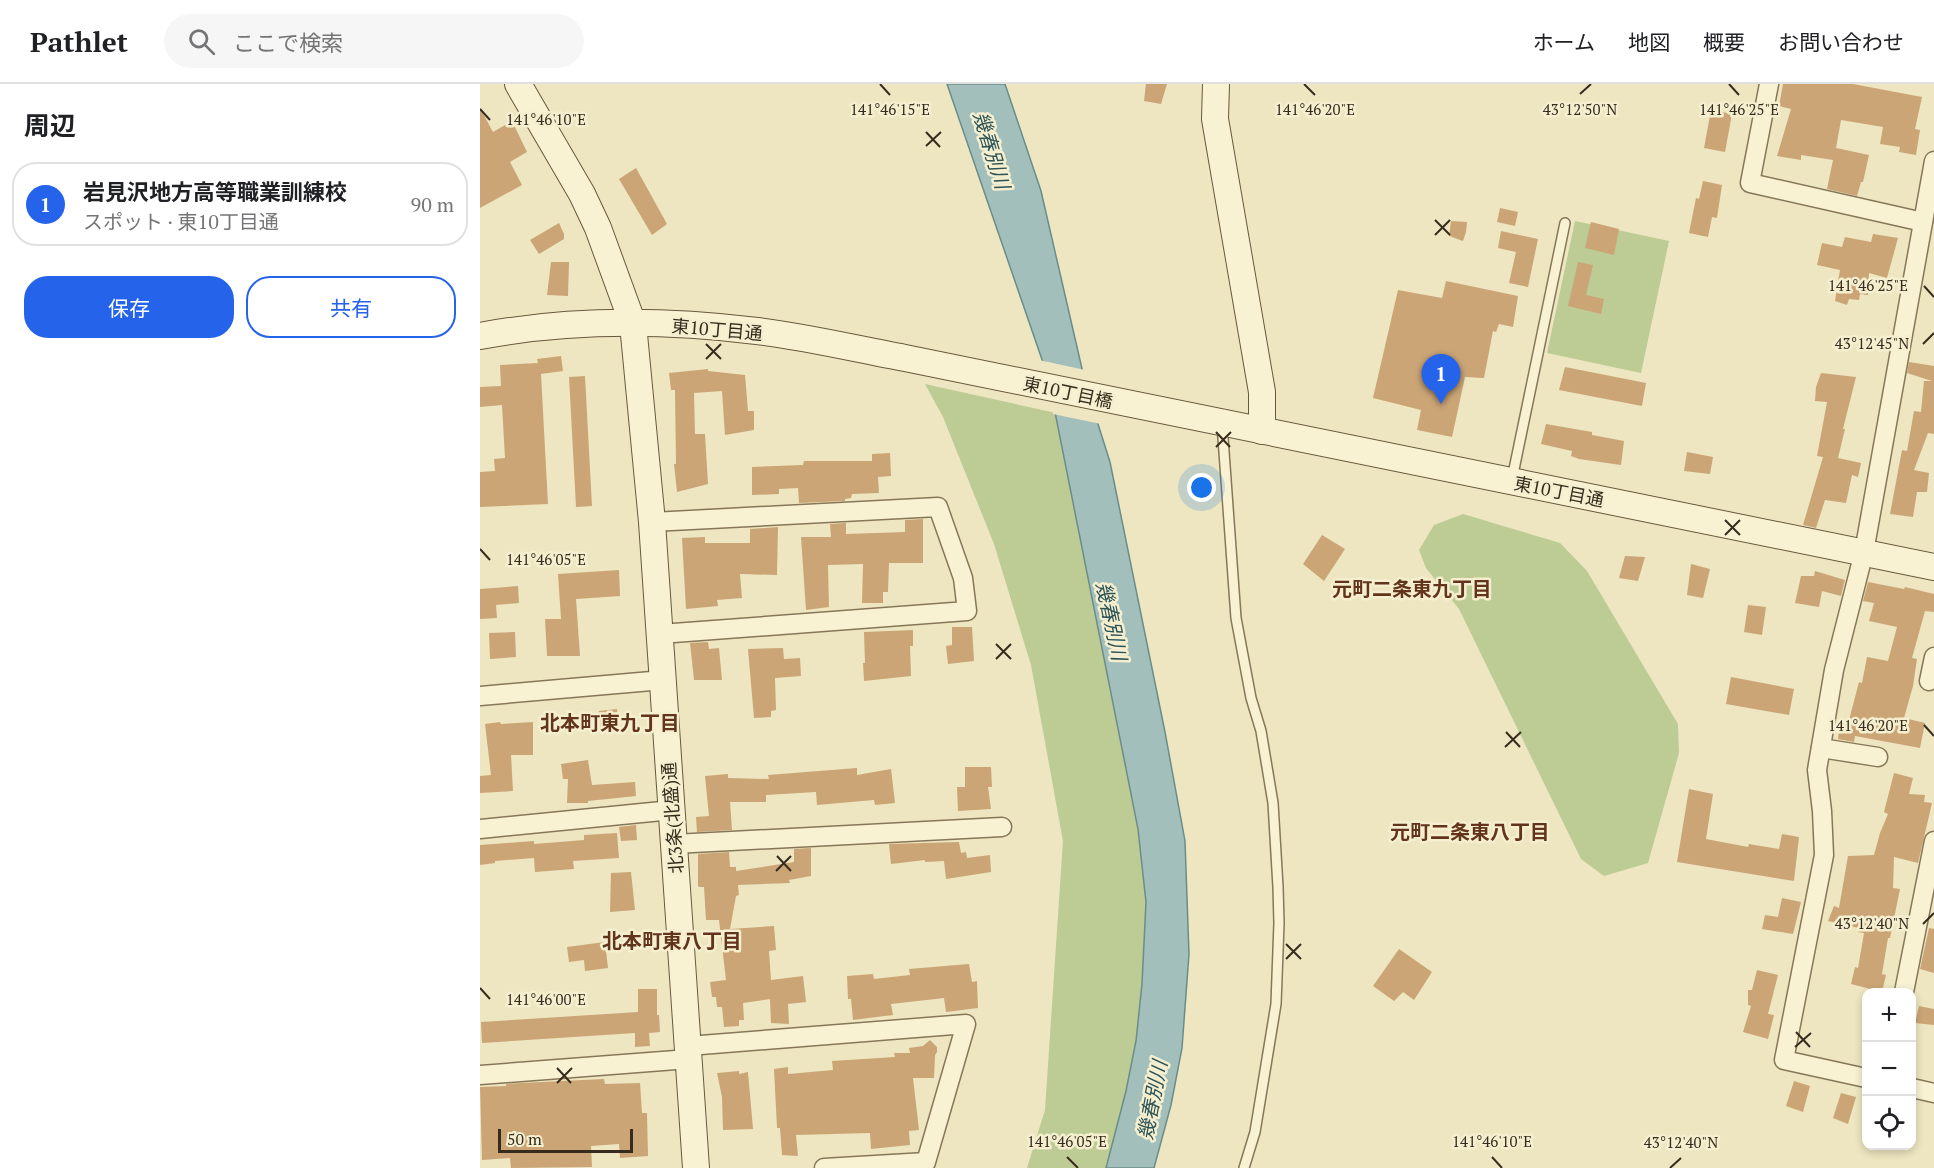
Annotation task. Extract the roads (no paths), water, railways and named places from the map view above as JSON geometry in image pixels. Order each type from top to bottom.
[{"type":"street","name":"北3条(北盛)通","points":[[518,84],[582,194],[598,228],[633,324],[652,522],[696,1168]]},
{"type":"street","points":[[1216,84],[1215,119],[1262,392],[1262,431]]},
{"type":"street","points":[[1769,84],[1750,183],[1923,222]]},
{"type":"street","points":[[1862,1077],[1784,1060],[1824,855],[1817,770],[1834,670],[1864,552],[1927,244],[1923,222],[1934,161]]},
{"type":"street","name":"東10丁目通","points":[[480,336],[522,328],[556,325],[692,325],[759,331],[952,369]]},
{"type":"street","name":"東10丁目橋","points":[[952,369],[1184,416]]},
{"type":"street","name":"東10丁目通","points":[[1184,416],[1934,567]]},
{"type":"street","points":[[652,522],[938,507],[963,578],[967,611],[660,634]]},
{"type":"street","points":[[1929,681],[1934,657]]},
{"type":"street","points":[[480,696],[663,680]]},
{"type":"street","points":[[1821,748],[1878,757]]},
{"type":"street","points":[[480,829],[672,810]]},
{"type":"street","points":[[674,844],[1002,826]]},
{"type":"street","points":[[1905,988],[1930,880],[1934,841]]},
{"type":"street","points":[[480,1076],[966,1024],[926,1162],[824,1168]]},
{"type":"street","points":[[1916,1089],[1934,1093]]},
{"type":"lane","points":[[1511,482],[1565,224]]},
{"type":"lane","points":[[1222,424],[1236,618],[1249,688],[1261,731],[1273,803],[1278,887],[1276,1004],[1255,1132],[1244,1168]]},
{"type":"water","name":"幾春別川","points":[[947,84],[1005,84],[1041,191],[1086,386],[1110,462],[1165,732],[1185,841],[1189,954],[1182,1048],[1171,1105],[1154,1168],[1106,1168],[1136,1041],[1142,984],[1146,902],[1138,829],[1048,377]]},
{"type":"place","name":"岩見沢地方高等職業訓練校","points":[[1441,404]]},
{"type":"district","name":"元町二条東九丁目","points":[[1412,588]]},
{"type":"district","name":"北本町東九丁目","points":[[610,722]]},
{"type":"district","name":"元町二条東八丁目","points":[[1470,831]]},
{"type":"district","name":"北本町東八丁目","points":[[672,940]]}]
